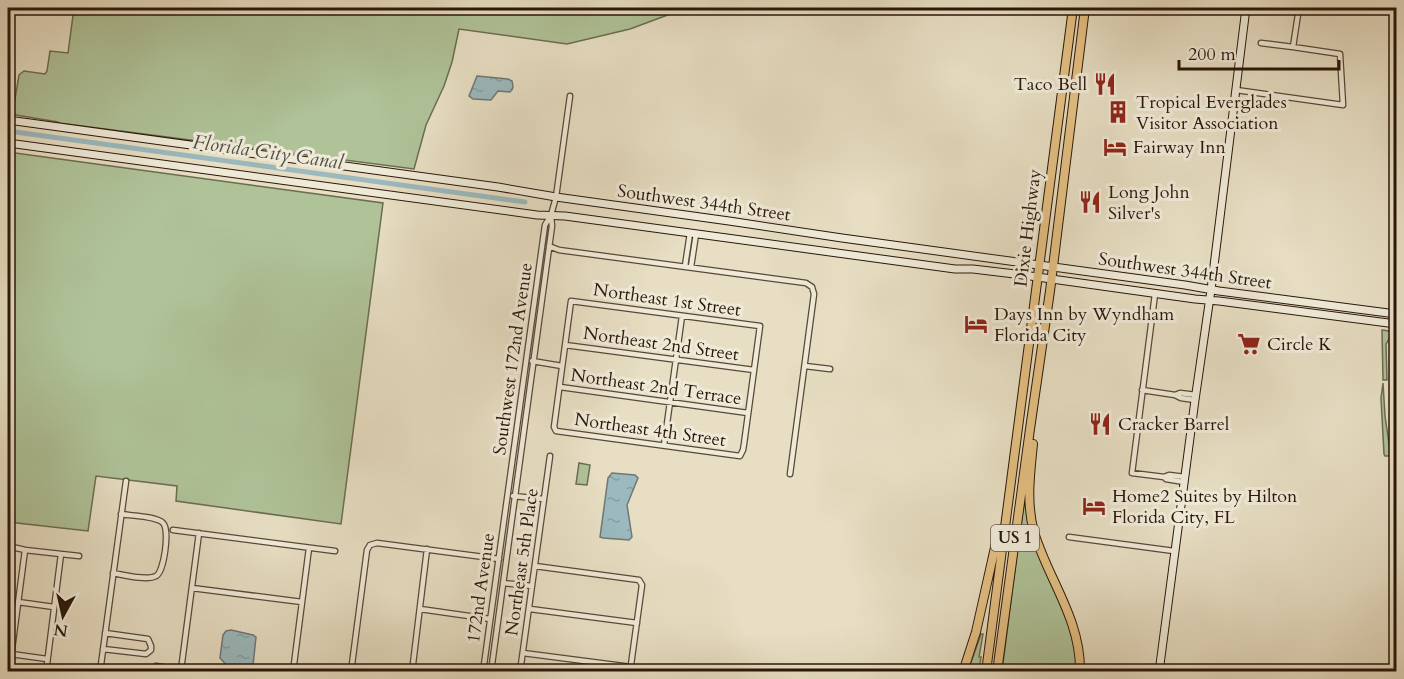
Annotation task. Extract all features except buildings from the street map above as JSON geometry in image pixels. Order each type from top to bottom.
[{"type":"highway","name":"Dixie Highway","points":[[1005,524],[1073,8]]},
{"type":"highway","name":"Dixie Highway","points":[[1033,405],[1052,279],[1085,8]]},
{"type":"highway","points":[[1033,405],[1035,420],[1029,487],[1030,514],[1037,540],[1074,628],[1079,650],[1080,672]]},
{"type":"highway","name":"US 1","points":[[997,672],[1033,405]]},
{"type":"highway","points":[[963,672],[979,620],[998,534],[1005,524]]},
{"type":"highway","name":"US 1","points":[[986,672],[1005,524]]},
{"type":"main road","points":[[1159,672],[1210,300],[1246,8]]},
{"type":"main road","name":"Southwest 344th Street","points":[[8,120],[1395,314]]},
{"type":"main road","name":"Southwest 344th Street","points":[[8,143],[537,215],[1396,324]]},
{"type":"main road","points":[[837,253],[843,238]]},
{"type":"main road","points":[[843,238],[846,254]]},
{"type":"street","points":[[1293,47],[1299,8]]},
{"type":"street","points":[[1236,90],[1343,105],[1340,54],[1261,43]]},
{"type":"street","name":"Southwest 172nd Avenue","points":[[506,508],[545,225],[551,215],[556,197],[570,96]]},
{"type":"street","name":"Southwest 172nd Avenue","points":[[513,508],[552,226],[551,215]]},
{"type":"street","points":[[685,267],[693,234]]},
{"type":"street","points":[[691,267],[693,234]]},
{"type":"street","points":[[549,246],[559,250],[809,285],[814,290],[814,294],[790,474]]},
{"type":"street","points":[[1155,294],[1132,473],[1166,479],[1184,479]]},
{"type":"street","points":[[1395,314],[1396,295]]},
{"type":"street","name":"Northeast 1st Street","points":[[565,345],[571,301],[760,326],[754,370]]},
{"type":"street","points":[[664,445],[682,316]]},
{"type":"street","points":[[560,387],[565,345]]},
{"type":"street","name":"Northeast 2nd Street","points":[[565,345],[754,370]]},
{"type":"street","points":[[527,360],[562,366]]},
{"type":"street","points":[[805,366],[830,369]]},
{"type":"street","points":[[748,413],[754,370]]},
{"type":"street","name":"Northeast 2nd Terrace","points":[[560,387],[748,413]]},
{"type":"street","name":"Northeast 4th Street","points":[[560,387],[554,427],[556,431],[740,456],[743,450],[748,413]]},
{"type":"street","points":[[1142,390],[1181,398],[1195,397]]},
{"type":"street","name":"Northeast 5th Place","points":[[520,672],[550,456]]},
{"type":"street","points":[[100,672],[126,481]]},
{"type":"street","points":[[507,496],[544,499]]},
{"type":"street","name":"172nd Avenue","points":[[483,672],[506,508]]},
{"type":"street","name":"172nd Avenue","points":[[491,672],[513,508]]},
{"type":"street","points":[[113,573],[148,578],[157,576],[162,569],[167,533],[165,525],[156,519],[122,514]]},
{"type":"street","points":[[173,530],[335,551]]},
{"type":"street","points":[[181,670],[199,533]]},
{"type":"street","points":[[1069,537],[1174,551]]},
{"type":"street","points":[[351,672],[367,550],[370,545],[377,543],[499,559]]},
{"type":"street","points":[[8,546],[79,556]]},
{"type":"street","points":[[293,672],[309,548]]},
{"type":"street","points":[[427,549],[412,670],[430,672]]},
{"type":"street","points":[[9,672],[25,550]]},
{"type":"street","points":[[46,672],[61,554]]},
{"type":"street","points":[[523,653],[631,669],[642,585],[639,580],[535,566]]},
{"type":"street","points":[[503,583],[532,586]]},
{"type":"street","points":[[192,588],[302,602]]},
{"type":"street","points":[[18,602],[54,608]]},
{"type":"street","points":[[420,609],[490,619]]},
{"type":"street","points":[[530,609],[637,623]]},
{"type":"street","points":[[103,649],[146,654],[151,650],[148,639],[105,633]]},
{"type":"street","points":[[11,654],[47,659]]},
{"type":"street","points":[[156,666],[194,672]]},
{"type":"green space","points":[[74,8],[681,8],[630,29],[567,44],[459,29],[452,62],[426,125],[414,169],[59,123],[16,115],[13,111],[19,75],[24,71],[45,74],[50,51],[68,53]]},
{"type":"green space","points":[[8,152],[383,203],[341,524],[176,501],[177,486],[96,476],[88,531],[8,522]]},
{"type":"green space","points":[[1382,330],[1396,332],[1396,335],[1386,344],[1387,380],[1383,380]]},
{"type":"green space","points":[[1383,383],[1390,450],[1394,450],[1388,456],[1384,454],[1381,398]]},
{"type":"green space","points":[[579,463],[590,465],[587,485],[576,484]]},
{"type":"green space","points":[[1023,505],[1027,505],[1074,636],[1077,671],[1002,672]]},
{"type":"green space","points":[[981,634],[983,634],[979,671],[968,671]]},
{"type":"water","points":[[477,76],[508,79],[512,81],[513,89],[510,92],[498,91],[491,100],[473,99],[469,96]]},
{"type":"water","points":[[612,473],[635,475],[638,478],[627,505],[632,537],[629,540],[600,537],[608,478]]},
{"type":"water","points":[[231,630],[256,637],[253,665],[246,671],[232,671],[220,658],[223,635],[226,631]]},
{"type":"waterway","name":"Florida City Canal","points":[[8,131],[525,202]]},
{"type":"place","name":"Taco Bell","points":[[1105,84]]},
{"type":"place","name":"Tropical Everglades Visitor Association","points":[[1118,112]]},
{"type":"place","name":"Fairway Inn","points":[[1115,147]]},
{"type":"place","name":"Long John Silver's","points":[[1090,202]]},
{"type":"place","name":"Days Inn by Wyndham Florida City","points":[[976,324]]},
{"type":"place","name":"Circle K","points":[[1249,344]]},
{"type":"place","name":"Cracker Barrel","points":[[1100,424]]},
{"type":"place","name":"Home2 Suites by Hilton Florida City, FL","points":[[1094,506]]}]
